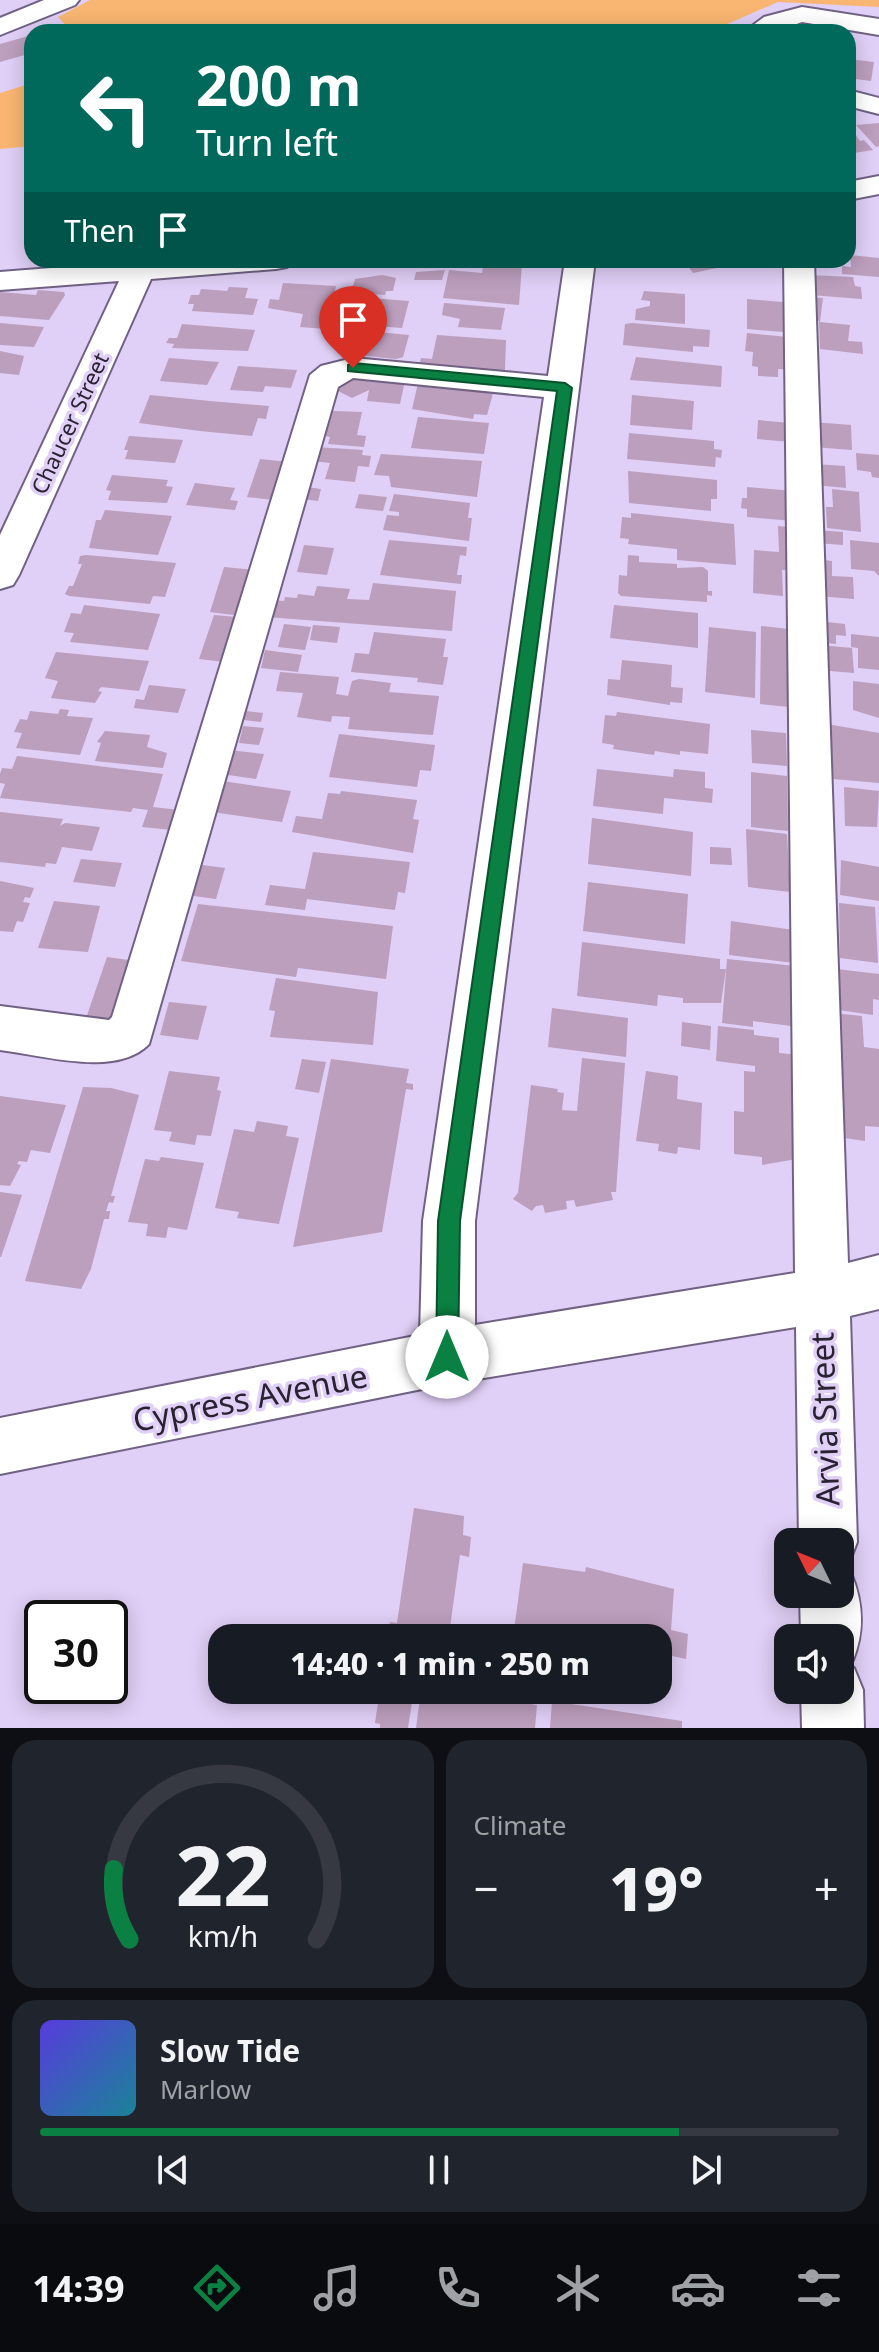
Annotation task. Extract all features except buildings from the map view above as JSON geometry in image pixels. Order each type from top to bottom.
[{"type":"street","points":[[0,27],[66,0]]},
{"type":"street","points":[[768,24],[799,13],[879,27]]},
{"type":"street","points":[[856,100],[879,106]]},
{"type":"street","points":[[856,189],[879,185]]},
{"type":"street","points":[[0,281],[176,268]]},
{"type":"street","points":[[447,1357],[449,1221],[579,268]]},
{"type":"street","name":"Arvia Street","points":[[799,268],[828,1528]]},
{"type":"street","name":"Chaucer Street","points":[[0,575],[139,271]]},
{"type":"street","points":[[0,1028],[109,1042],[122,1039],[132,1029],[322,383],[333,373],[353,368],[565,388]]},
{"type":"street","name":"Cypress Avenue","points":[[0,1446],[447,1357],[820,1296],[879,1282]]},
{"type":"street","points":[[832,1704],[833,1728]]},
{"type":"shaded area","points":[[90,0],[879,0],[879,7],[778,2],[727,24],[65,24],[58,17]]},
{"type":"shaded area","points":[[24,86],[24,147],[0,149],[0,93]]},
{"type":"route","points":[[353,368],[565,388],[449,1221],[447,1357]]}]
